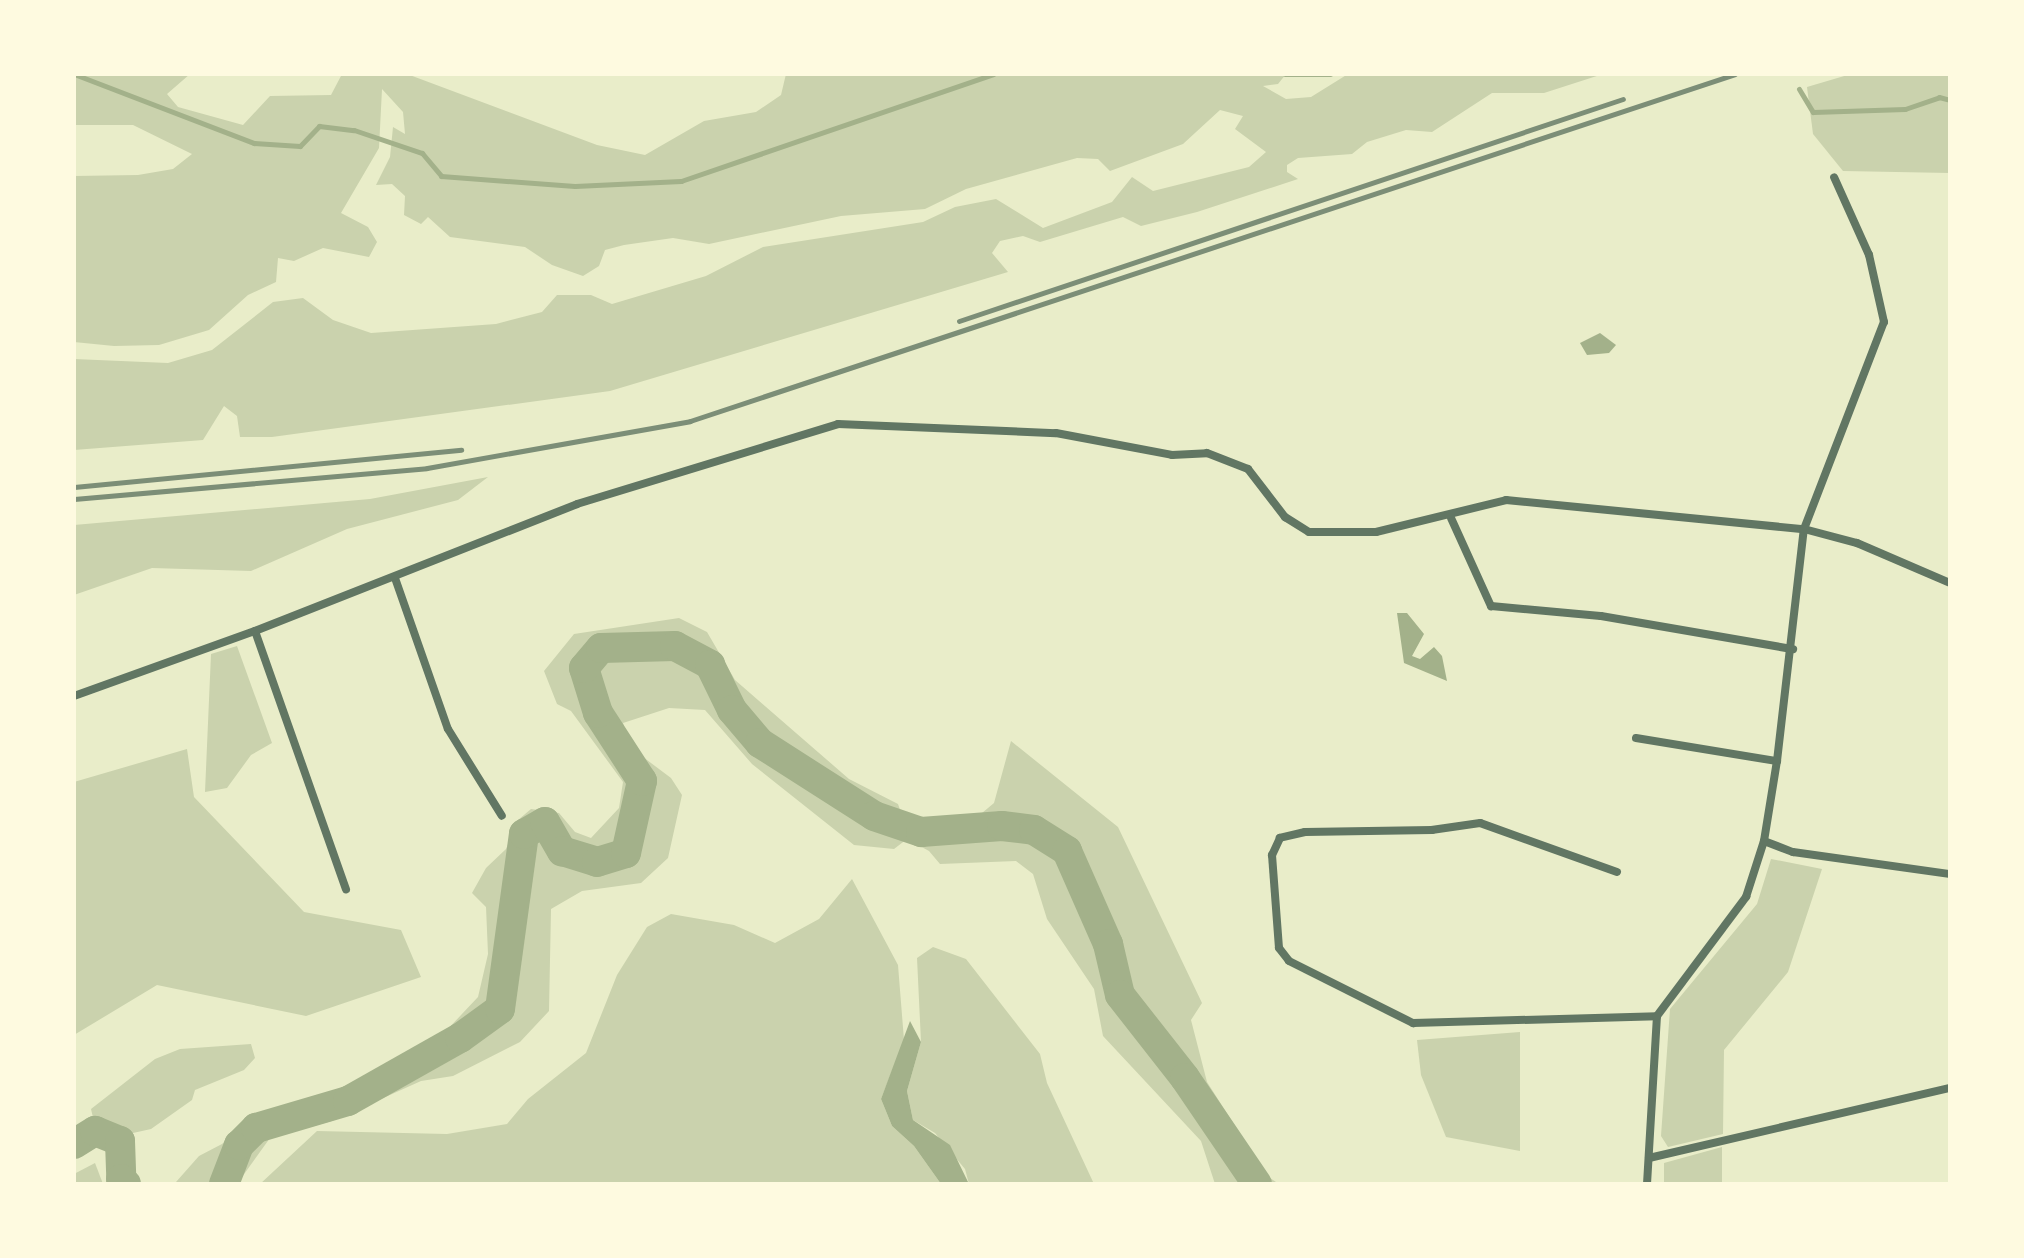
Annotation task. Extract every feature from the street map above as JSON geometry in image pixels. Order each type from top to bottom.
[{"type":"street","points":[[1647,1184],[1657,1016],[1746,897],[1764,841],[1777,761],[1793,649],[1804,529],[1884,322],[1869,255],[1834,177]]},
{"type":"street","points":[[74,696],[395,578],[577,504],[838,424],[1056,433],[1172,455],[1207,453],[1248,469],[1285,517],[1309,532],[1376,532],[1451,518],[1506,500],[1804,529],[1857,543],[1950,583]]},
{"type":"street","points":[[1451,518],[1491,606],[1601,616],[1793,649]]},
{"type":"street","points":[[395,578],[448,729],[502,816]]},
{"type":"street","points":[[255,631],[346,889]]},
{"type":"street","points":[[1636,738],[1777,761]]},
{"type":"street","points":[[1617,872],[1480,823],[1432,830],[1305,832],[1280,838],[1272,855],[1279,948],[1289,961],[1413,1023],[1657,1016]]},
{"type":"street","points":[[1764,841],[1793,852],[1950,874]]},
{"type":"street","points":[[1649,1158],[1950,1088]]},
{"type":"shaded area","points":[[74,74],[190,74],[167,94],[178,107],[243,125],[270,96],[331,95],[342,74],[407,74],[597,145],[645,155],[704,121],[756,112],[781,95],[786,74],[1286,74],[1278,84],[1263,86],[1286,99],[1311,97],[1348,74],[1603,74],[1544,93],[1492,93],[1432,132],[1406,130],[1367,142],[1352,154],[1298,158],[1287,165],[1287,172],[1298,179],[1197,212],[1141,226],[1123,217],[1040,242],[1023,236],[1000,241],[992,253],[1008,272],[610,391],[272,437],[240,437],[237,416],[224,406],[203,440],[74,450],[74,359],[168,363],[212,350],[273,302],[303,298],[333,320],[371,333],[496,324],[542,312],[557,295],[591,295],[612,304],[706,276],[763,247],[923,222],[955,207],[996,199],[1043,228],[1112,202],[1132,177],[1153,191],[1249,167],[1266,152],[1235,129],[1243,116],[1220,110],[1183,144],[1110,171],[1098,159],[1077,158],[966,189],[925,209],[841,216],[709,244],[673,238],[624,245],[605,250],[599,266],[583,276],[552,265],[525,247],[450,237],[428,217],[421,224],[404,215],[405,196],[392,184],[376,185],[390,157],[393,127],[405,134],[403,112],[382,89],[379,148],[341,213],[368,227],[377,242],[369,257],[323,248],[294,261],[278,258],[276,282],[248,295],[209,330],[159,345],[114,346],[74,342],[74,176],[138,175],[173,169],[192,154],[133,125],[74,125]]},
{"type":"shaded area","points":[[1851,74],[1950,74],[1950,173],[1843,171],[1813,134],[1807,87]]},
{"type":"shaded area","points":[[1600,333],[1616,345],[1609,353],[1587,355],[1580,343]]},
{"type":"shaded area","points":[[488,477],[458,500],[347,529],[251,571],[152,568],[74,595],[74,525],[370,499]]},
{"type":"shaded area","points":[[1397,613],[1407,613],[1424,634],[1412,656],[1420,659],[1434,647],[1442,656],[1447,681],[1404,663]]},
{"type":"shaded area","points":[[679,618],[707,632],[735,680],[849,779],[898,804],[906,827],[921,819],[976,818],[994,803],[1011,741],[1118,827],[1202,1003],[1191,1020],[1207,1082],[1267,1176],[1279,1184],[1215,1184],[1201,1141],[1103,1036],[1094,989],[1047,919],[1033,874],[1016,861],[940,864],[929,851],[907,839],[894,849],[854,845],[752,764],[705,710],[669,708],[623,723],[631,748],[671,778],[682,795],[668,858],[641,883],[582,891],[551,909],[549,1011],[520,1042],[453,1076],[421,1081],[332,1121],[270,1138],[237,1184],[176,1182],[199,1156],[222,1144],[250,1117],[330,1093],[372,1073],[445,1032],[478,997],[488,954],[486,907],[472,893],[486,868],[506,849],[518,820],[531,809],[559,813],[575,832],[591,838],[619,808],[623,782],[571,711],[557,704],[544,671],[574,634]]},
{"type":"shaded area","points":[[237,646],[272,743],[251,755],[227,788],[205,792],[211,654]]},
{"type":"shaded area","points":[[187,749],[194,797],[304,912],[401,930],[421,977],[306,1016],[157,985],[74,1035],[74,782]]},
{"type":"shaded area","points":[[1771,859],[1822,869],[1788,972],[1724,1050],[1723,1134],[1668,1147],[1661,1136],[1670,1009],[1757,904]]},
{"type":"shaded area","points":[[852,879],[898,965],[904,1040],[881,1099],[892,1126],[914,1146],[941,1184],[260,1184],[317,1131],[447,1134],[507,1124],[528,1099],[586,1053],[617,975],[647,927],[671,914],[734,925],[775,943],[819,919]]},
{"type":"shaded area","points":[[933,947],[966,959],[1040,1054],[1047,1083],[1094,1184],[969,1184],[965,1169],[935,1133],[913,1120],[907,1091],[921,1042],[917,958]]},
{"type":"shaded area","points":[[910,1021],[921,1042],[907,1091],[913,1120],[950,1145],[969,1184],[941,1184],[914,1146],[892,1126],[881,1099]]},
{"type":"shaded area","points":[[1520,1032],[1520,1151],[1446,1137],[1421,1075],[1417,1040]]},
{"type":"shaded area","points":[[251,1044],[255,1058],[244,1070],[195,1090],[192,1100],[151,1129],[124,1135],[94,1122],[91,1109],[155,1059],[180,1049]]},
{"type":"shaded area","points":[[1722,1147],[1722,1184],[1664,1184],[1664,1163]]},
{"type":"shaded area","points":[[95,1163],[103,1184],[74,1184],[74,1174]]},
{"type":"waterway","points":[[74,74],[254,143],[300,146],[319,126],[354,130],[422,153],[441,176],[575,186],[681,181],[993,74]]},
{"type":"waterway","points":[[1285,74],[1330,74]]},
{"type":"waterway","points":[[1799,89],[1813,112],[1905,109],[1939,97],[1950,100]]},
{"type":"waterway","points":[[224,1184],[239,1145],[256,1128],[348,1101],[460,1038],[500,1009],[524,834],[545,822],[562,851],[597,862],[626,853],[642,781],[598,713],[584,668],[601,648],[675,646],[710,665],[732,710],[760,743],[874,816],[921,832],[1002,826],[1034,830],[1067,851],[1108,944],[1120,995],[1185,1078],[1257,1184]]},
{"type":"waterway","points":[[74,1144],[95,1131],[120,1141],[121,1179],[126,1184]]},
{"type":"railway","points":[[74,499],[427,468],[690,421],[1735,74]]},
{"type":"railway","points":[[959,321],[1623,99]]},
{"type":"railway","points":[[74,487],[461,450]]}]
